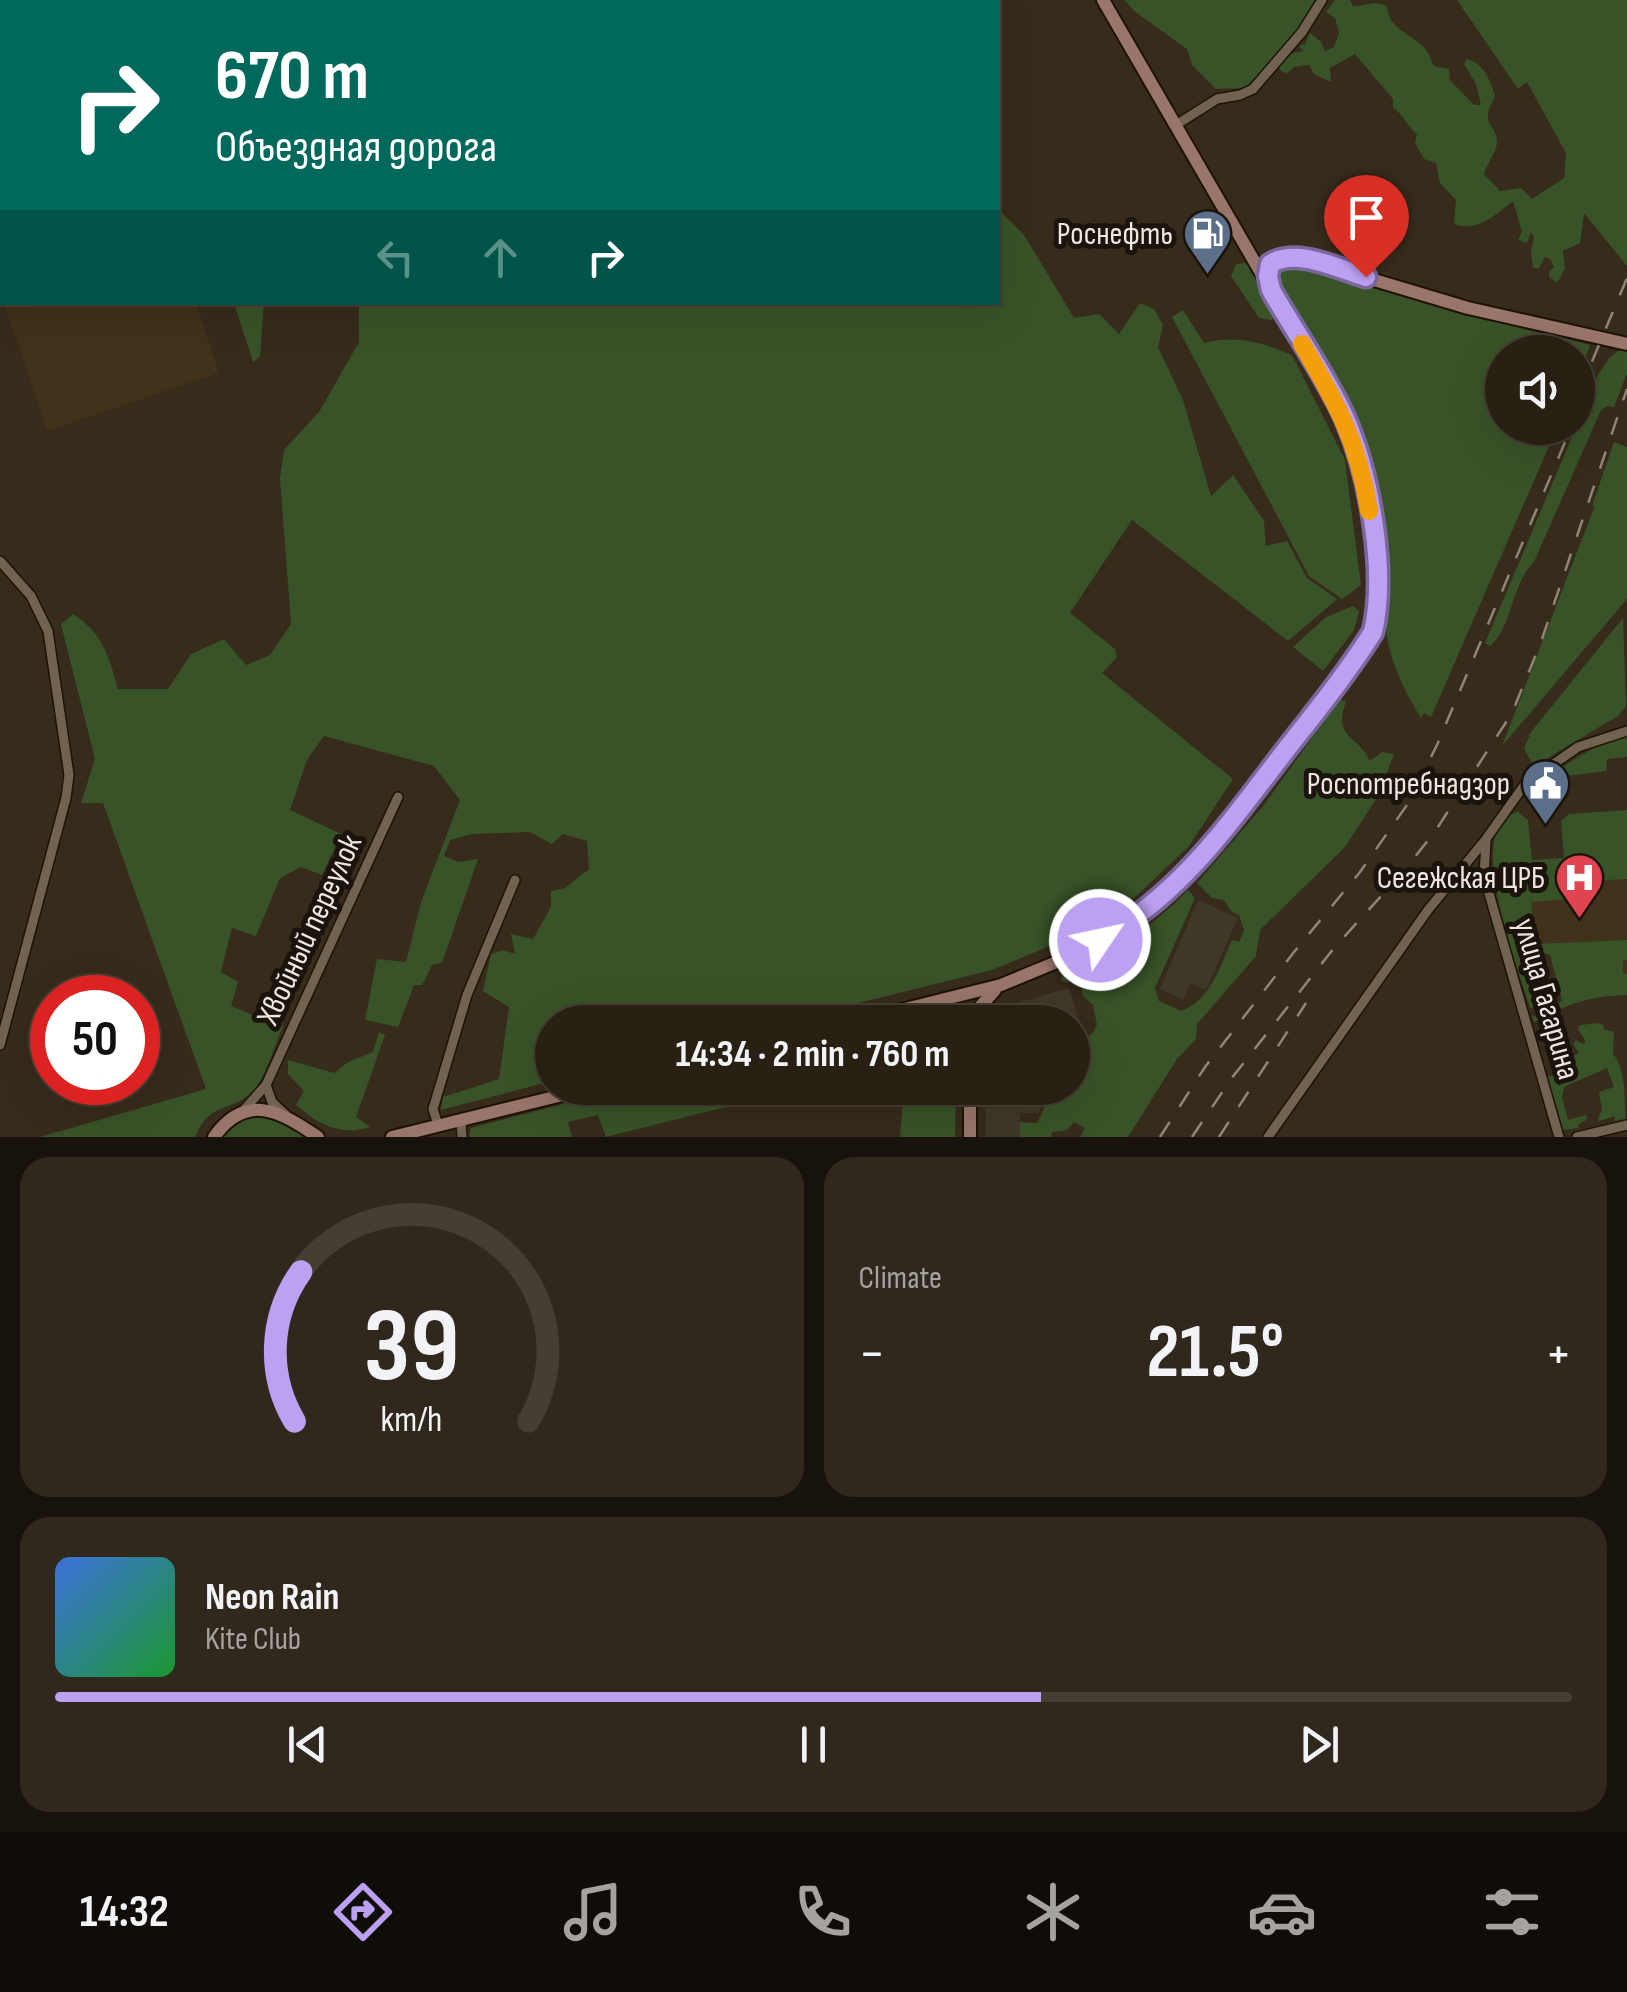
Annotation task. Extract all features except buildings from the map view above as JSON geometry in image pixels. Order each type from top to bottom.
[{"type":"main road","points":[[922,1005],[1001,985],[1092,945],[1124,926],[1182,880],[1373,632],[1379,608],[1376,550],[1363,473],[1345,418],[1103,0]]},
{"type":"main road","points":[[1234,227],[1254,251],[1297,256],[1468,308],[1627,344]]},
{"type":"main road","points":[[1271,290],[1270,264],[1297,256]]},
{"type":"main road","points":[[981,1005],[1001,985]]},
{"type":"main road","points":[[967,994],[969,1005]]},
{"type":"main road","points":[[392,1137],[535,1102]]},
{"type":"main road","points":[[970,1105],[970,1137]]},
{"type":"main road","points":[[214,1137],[222,1126],[242,1114],[268,1110],[286,1115],[310,1134]]},
{"type":"street","points":[[1176,125],[1216,99],[1253,90],[1302,32],[1322,0]]},
{"type":"street","points":[[0,561],[30,596],[48,631],[69,776],[0,1045]]},
{"type":"street","points":[[1268,1137],[1428,910],[1525,784],[1578,747],[1627,731]]},
{"type":"street","name":"Хвойный переулок","points":[[242,1114],[266,1085],[398,796]]},
{"type":"street","name":"улица Гагарина","points":[[1486,839],[1484,876],[1559,1137]]},
{"type":"street","points":[[1459,871],[1484,876]]},
{"type":"street","points":[[438,1126],[433,1109],[467,994],[514,880]]},
{"type":"street","points":[[266,1085],[272,1102],[286,1115]]},
{"type":"street","points":[[461,1120],[462,1137]]},
{"type":"street","points":[[1577,1137],[1627,1126]]},
{"type":"shaded area","points":[[5,305],[197,305],[219,373],[47,431]]},
{"type":"shaded area","name":"Сегежская ЦРБ","points":[[1627,879],[1624,996],[1622,940],[1534,944],[1531,901],[1590,897],[1589,881]]},
{"type":"shaded area","points":[[1198,900],[1238,918],[1206,990],[1191,983],[1183,1000],[1160,989]]},
{"type":"shaded area","points":[[1069,988],[1074,1005],[1019,1005]]},
{"type":"shaded area","points":[[986,1105],[1041,1105],[1039,1113],[1020,1113],[1020,1137],[986,1137]]},
{"type":"green space","points":[[1125,0],[1314,0],[1312,12],[1267,68],[1244,88],[1216,89],[1192,65],[1187,49],[1134,11]]},
{"type":"green space","points":[[1335,0],[1350,0],[1353,6],[1387,6],[1392,21],[1426,50],[1434,66],[1449,69],[1450,80],[1474,105],[1481,105],[1476,84],[1464,64],[1467,59],[1482,69],[1495,96],[1488,120],[1497,142],[1484,174],[1500,191],[1521,188],[1532,199],[1564,178],[1566,153],[1527,82],[1518,89],[1457,0],[1627,0],[1627,266],[1584,213],[1580,243],[1563,251],[1565,269],[1557,283],[1549,277],[1554,267],[1550,259],[1545,257],[1539,268],[1533,268],[1534,237],[1531,232],[1527,243],[1518,240],[1522,232],[1513,201],[1478,224],[1454,224],[1456,200],[1440,183],[1436,163],[1424,159],[1415,143],[1417,134],[1393,108],[1393,99],[1355,54],[1330,68],[1331,82],[1314,74],[1309,65],[1294,67],[1287,73],[1281,71],[1279,67],[1289,54],[1303,51],[1299,46],[1305,44],[1310,33],[1325,51],[1334,47],[1339,33],[1335,18],[1326,12]]},
{"type":"green space","points":[[1000,211],[1024,235],[1074,318],[1099,314],[1119,334],[1140,303],[1154,309],[1163,325],[1158,347],[1183,400],[1211,496],[1233,475],[1264,521],[1266,546],[1287,541],[1307,578],[1337,599],[1288,641],[1132,520],[1070,613],[1115,649],[1117,657],[1102,673],[1233,779],[1189,846],[1130,902],[1103,922],[992,970],[850,1005],[535,1005],[535,1085],[441,1110],[443,1097],[499,1079],[509,1007],[483,991],[491,954],[503,950],[515,954],[511,934],[533,939],[551,907],[551,891],[565,888],[589,869],[587,841],[563,834],[552,844],[530,832],[472,834],[450,840],[444,856],[458,862],[478,859],[442,963],[432,965],[422,985],[414,985],[398,1027],[365,1020],[377,959],[406,962],[421,902],[460,800],[434,766],[324,736],[307,760],[290,810],[341,834],[322,875],[301,867],[280,878],[256,936],[232,928],[221,972],[238,982],[231,1006],[283,1027],[256,1087],[243,1099],[214,1112],[195,1137],[40,1137],[206,1089],[103,803],[81,803],[95,759],[61,624],[73,614],[91,629],[108,656],[118,689],[168,689],[191,654],[224,639],[246,665],[270,655],[291,624],[280,478],[284,450],[319,412],[359,342],[359,305],[1000,305]]},
{"type":"green space","points":[[1244,263],[1276,311],[1272,320],[1259,318],[1231,276],[1236,264]]},
{"type":"green space","points":[[1287,263],[1553,335],[1485,335],[1485,445],[1550,445],[1431,717],[1424,713],[1421,718],[1393,662],[1370,484],[1355,427],[1275,285],[1277,269]]},
{"type":"green space","points":[[235,305],[264,305],[260,356],[253,362]]},
{"type":"green space","points":[[1183,310],[1204,343],[1249,341],[1292,355],[1345,460],[1361,585],[1342,599],[1309,576],[1172,317]]},
{"type":"green space","points":[[1627,349],[1627,373],[1614,407],[1601,410],[1595,424],[1595,382],[1610,357]]},
{"type":"green space","points":[[1614,442],[1627,447],[1627,599],[1502,746],[1594,508]]},
{"type":"green space","points":[[1569,445],[1586,445],[1498,638],[1490,646],[1485,643]]},
{"type":"green space","points":[[1353,606],[1359,611],[1354,630],[1323,671],[1293,647],[1326,617]]},
{"type":"green space","points":[[1623,618],[1626,706],[1618,716],[1534,766],[1524,749],[1531,732]]},
{"type":"green space","points":[[1339,700],[1346,701],[1344,729],[1370,761],[1382,752],[1394,754],[1378,796],[1345,847],[1260,930],[1256,956],[1197,1024],[1196,1039],[1177,1059],[1128,1137],[1080,1137],[1085,1128],[1074,1122],[1067,1130],[1052,1132],[1051,1137],[1020,1137],[1020,1122],[1037,1123],[1046,1105],[1090,1105],[1090,1035],[1097,1025],[1093,1005],[1082,995],[1081,983],[1061,981],[1062,974],[1130,939],[1188,890],[1195,898],[1155,988],[1159,1001],[1181,1011],[1207,991],[1232,940],[1239,942],[1244,930],[1239,915],[1224,900],[1212,898],[1197,883],[1264,805]]},
{"type":"green space","points":[[1627,737],[1627,757],[1607,759],[1606,771],[1559,777],[1558,770],[1582,754]]},
{"type":"green space","points":[[1627,810],[1627,879],[1590,881],[1591,897],[1531,902],[1535,944],[1627,940],[1623,973],[1627,974],[1627,995],[1579,1002],[1534,1022],[1532,1016],[1553,1011],[1562,1000],[1550,955],[1537,952],[1535,959],[1523,963],[1536,1007],[1530,1008],[1498,901],[1494,843],[1501,823],[1518,812],[1528,820],[1532,860],[1564,858],[1561,821],[1569,814]]},
{"type":"green space","points":[[1598,1023],[1614,1032],[1613,1054],[1623,1076],[1625,1119],[1615,1121],[1615,1116],[1599,1121],[1599,1092],[1614,1087],[1607,1068],[1564,1087],[1562,1097],[1568,1120],[1586,1115],[1587,1119],[1579,1128],[1562,1130],[1544,1078],[1576,1068],[1573,1056],[1579,1053],[1573,1044],[1576,1040],[1586,1042],[1578,1029],[1580,1025]]},
{"type":"green space","points":[[379,1032],[385,1035],[356,1117],[370,1127],[330,1127],[296,1105],[304,1091],[288,1074],[288,1060],[334,1073],[348,1062],[373,1052]]},
{"type":"green space","points":[[559,1105],[734,1105],[606,1137],[598,1115],[568,1122],[572,1137],[469,1137],[471,1128]]},
{"type":"green space","points":[[903,1105],[956,1105],[955,1137],[900,1137]]},
{"type":"green space","points":[[262,1113],[299,1129],[305,1137],[217,1137],[233,1122]]},
{"type":"railway","points":[[1595,354],[1627,278]]},
{"type":"railway","points":[[1192,1137],[1231,1079],[1334,948],[1434,833],[1512,713],[1541,642],[1627,389]]},
{"type":"railway","points":[[1160,1137],[1205,1067],[1360,872],[1407,805],[1437,745],[1564,445]]},
{"type":"railway","points":[[1219,1137],[1306,1003]]},
{"type":"slow traffic","points":[[1302,344],[1345,418],[1363,473],[1369,511]]},
{"type":"place","name":"Роснефть","points":[[1208,276]]},
{"type":"place","name":"Роспотребнадзор","points":[[1545,826]]},
{"type":"place","name":"Сегежская ЦРБ","points":[[1580,920]]},
{"type":"route","points":[[1100,940],[1182,880],[1373,632],[1379,608],[1376,550],[1363,473],[1345,418],[1271,290],[1268,276],[1270,264],[1297,256],[1366,277]]}]
